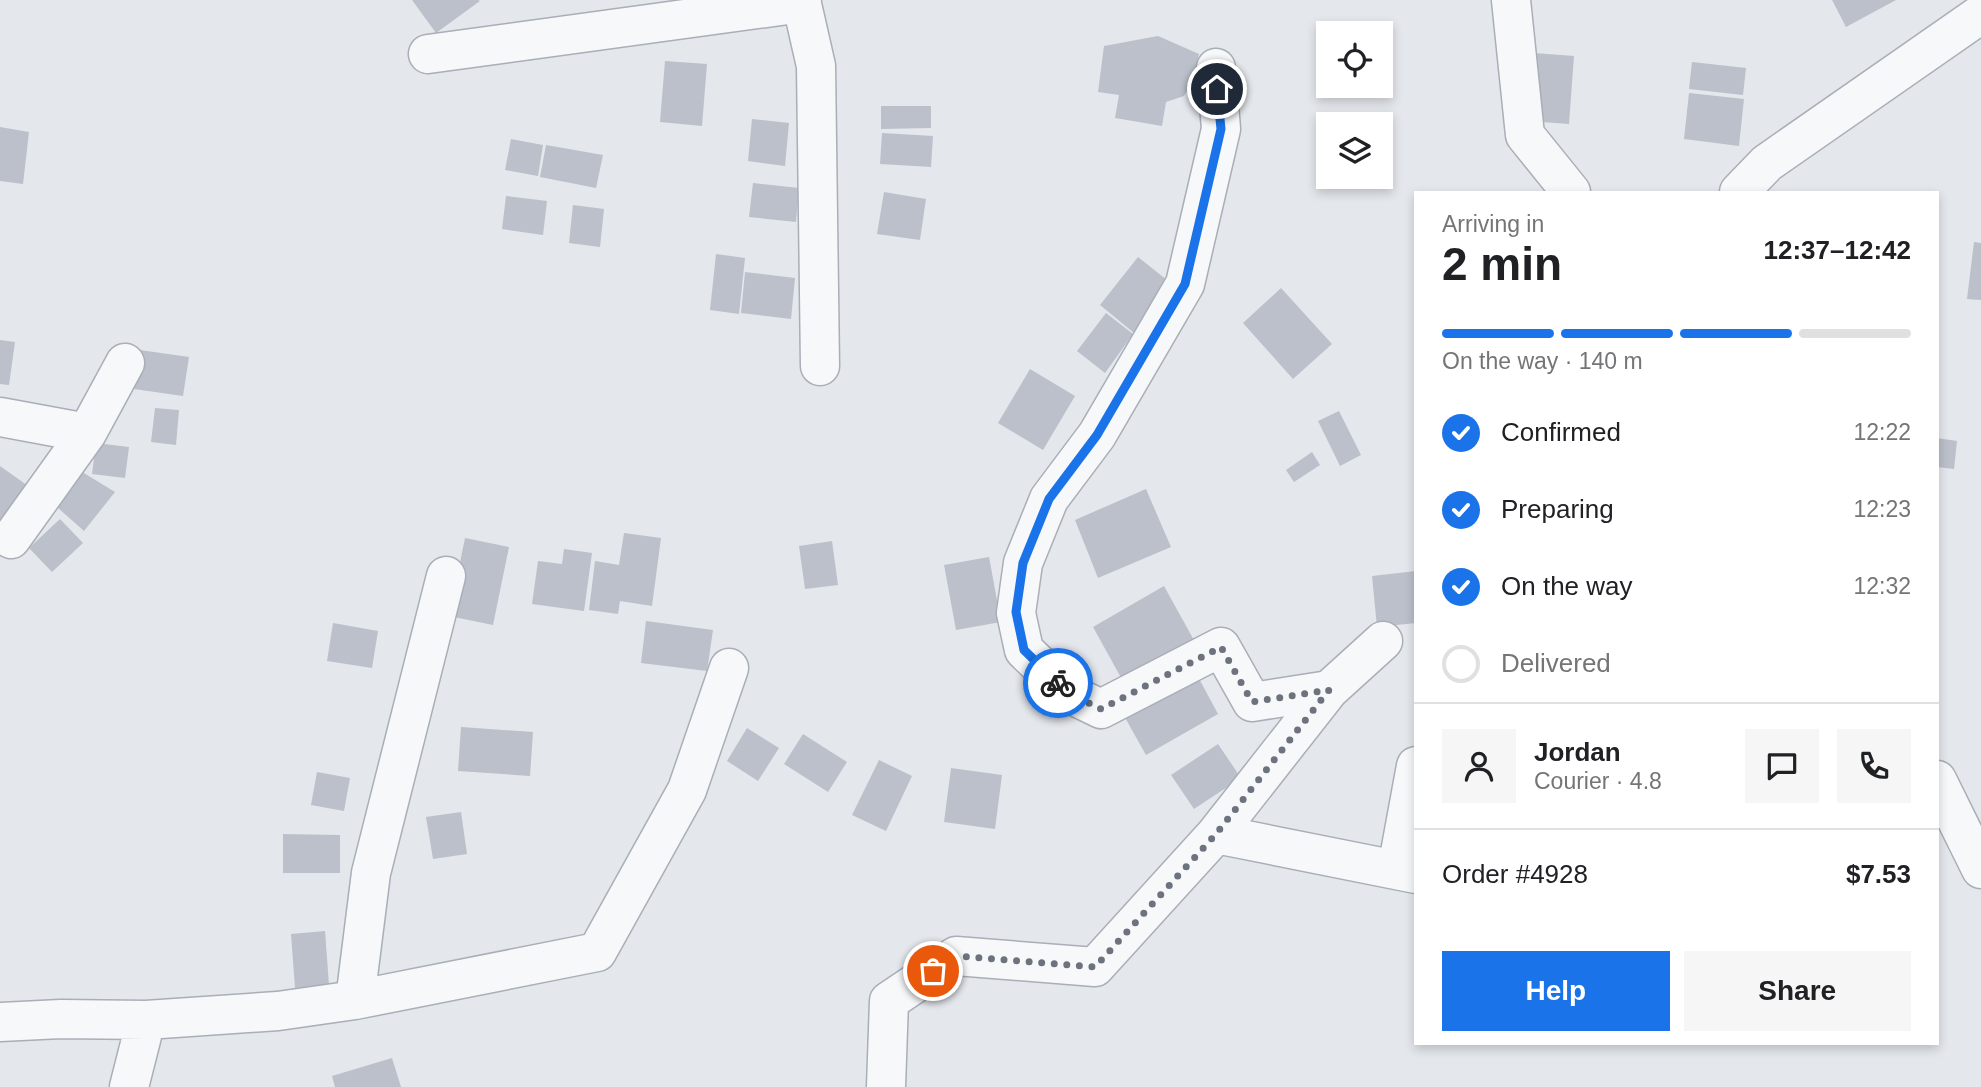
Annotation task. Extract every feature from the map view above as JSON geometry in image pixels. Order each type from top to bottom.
[{"type":"street","points":[[1511,0],[1525,135],[1570,191]]},
{"type":"street","points":[[428,54],[801,1],[816,66],[820,366]]},
{"type":"street","points":[[1740,191],[1767,163],[1981,15]]},
{"type":"street","points":[[1216,68],[1221,129],[1185,284],[1097,435],[1049,499],[1023,563],[1016,612],[1024,650],[1068,693],[1101,709],[1221,647],[1252,702],[1329,690]]},
{"type":"street","points":[[11,539],[87,433],[125,363]]},
{"type":"street","points":[[0,417],[87,433]]},
{"type":"street","points":[[355,1000],[371,873],[446,576]]},
{"type":"street","points":[[886,1087],[889,1001],[956,956],[1095,967],[1216,834],[1329,690],[1383,641]]},
{"type":"street","points":[[0,1022],[61,1019],[146,1020],[278,1011],[355,1000],[597,952],[687,790],[729,668]]},
{"type":"street","points":[[1939,784],[1981,869]]},
{"type":"street","points":[[1216,834],[1406,871],[1414,787]]},
{"type":"street","points":[[129,1087],[146,1020]]},
{"type":"building","points":[[412,0],[478,0],[480,1],[436,33]]},
{"type":"building","points":[[1832,0],[1896,0],[1846,27]]},
{"type":"building","points":[[1158,36],[1199,54],[1193,80],[1184,96],[1166,102],[1162,126],[1115,118],[1119,95],[1098,92],[1104,46]]},
{"type":"building","points":[[1534,53],[1574,56],[1569,124],[1529,121]]},
{"type":"building","points":[[665,61],[707,64],[702,126],[660,122]]},
{"type":"building","points":[[1692,62],[1746,68],[1743,95],[1689,89]]},
{"type":"building","points":[[1689,93],[1744,99],[1739,146],[1684,139]]},
{"type":"building","points":[[881,106],[931,106],[931,128],[881,129]]},
{"type":"building","points":[[752,119],[789,123],[785,166],[748,161]]},
{"type":"building","points":[[0,127],[29,132],[23,184],[0,181]]},
{"type":"building","points":[[882,133],[933,136],[931,167],[880,164]]},
{"type":"building","points":[[511,139],[543,145],[538,176],[505,170]]},
{"type":"building","points":[[546,145],[603,155],[596,188],[540,177]]},
{"type":"building","points":[[753,183],[799,188],[796,222],[749,217]]},
{"type":"building","points":[[884,192],[926,199],[920,240],[877,234]]},
{"type":"building","points":[[506,196],[547,201],[543,235],[502,229]]},
{"type":"building","points":[[573,205],[604,209],[600,247],[569,243]]},
{"type":"building","points":[[1974,242],[1981,243],[1981,300],[1967,299]]},
{"type":"building","points":[[716,254],[745,258],[739,314],[710,310]]},
{"type":"building","points":[[1138,257],[1177,288],[1139,337],[1100,305]]},
{"type":"building","points":[[745,272],[795,278],[791,319],[741,313]]},
{"type":"building","points":[[1281,288],[1332,344],[1293,379],[1243,323]]},
{"type":"building","points":[[1106,313],[1133,334],[1105,373],[1077,351]]},
{"type":"building","points":[[0,340],[15,342],[9,385],[0,384]]},
{"type":"building","points":[[140,350],[189,357],[183,396],[134,389]]},
{"type":"building","points":[[1030,369],[1075,396],[1043,450],[998,423]]},
{"type":"building","points":[[155,408],[179,410],[176,445],[151,442]]},
{"type":"building","points":[[1339,411],[1361,455],[1340,466],[1318,421]]},
{"type":"building","points":[[1939,438],[1957,441],[1954,469],[1939,467]]},
{"type":"building","points":[[96,443],[129,447],[125,478],[92,474]]},
{"type":"building","points":[[1312,452],[1320,465],[1294,482],[1286,470]]},
{"type":"building","points":[[0,466],[38,493],[13,529],[0,520]]},
{"type":"building","points":[[74,467],[115,492],[84,531],[48,499]]},
{"type":"building","points":[[1146,489],[1171,547],[1098,578],[1075,520]]},
{"type":"building","points":[[60,519],[83,543],[52,572],[29,548]]},
{"type":"building","points":[[624,533],[661,538],[652,606],[620,601],[618,614],[589,610],[595,561],[619,565]]},
{"type":"building","points":[[465,538],[509,547],[493,625],[449,616]]},
{"type":"building","points":[[832,541],[838,585],[805,589],[799,546]]},
{"type":"building","points":[[564,549],[592,553],[584,611],[532,604],[538,561],[562,564]]},
{"type":"building","points":[[989,557],[1001,622],[956,630],[944,565]]},
{"type":"building","points":[[1414,571],[1414,623],[1377,627],[1372,576]]},
{"type":"building","points":[[1164,586],[1195,642],[1124,683],[1093,627]]},
{"type":"building","points":[[646,621],[713,630],[707,671],[641,663]]},
{"type":"building","points":[[333,623],[378,631],[372,668],[327,661]]},
{"type":"building","points":[[1196,673],[1218,714],[1146,755],[1123,714]]},
{"type":"building","points":[[461,727],[533,732],[530,776],[458,771]]},
{"type":"building","points":[[747,728],[779,748],[758,781],[727,761]]},
{"type":"building","points":[[803,734],[847,762],[828,792],[784,764]]},
{"type":"building","points":[[1218,744],[1241,778],[1194,809],[1171,775]]},
{"type":"building","points":[[879,760],[912,776],[886,831],[852,815]]},
{"type":"building","points":[[951,768],[1002,775],[995,829],[944,822]]},
{"type":"building","points":[[317,772],[350,778],[344,811],[311,805]]},
{"type":"building","points":[[461,812],[467,854],[433,859],[426,817]]},
{"type":"building","points":[[283,834],[340,835],[340,873],[283,873]]},
{"type":"building","points":[[325,931],[329,985],[295,988],[291,934]]},
{"type":"building","points":[[392,1058],[401,1087],[335,1087],[332,1076]]},
{"type":"way so far","points":[[933,971],[956,956],[1095,967],[1216,834],[1329,690],[1252,702],[1221,647],[1101,709],[1068,693],[1058,683]]},
{"type":"route","points":[[1058,683],[1024,650],[1016,612],[1023,563],[1049,499],[1097,435],[1185,284],[1221,129],[1217,89]]}]
